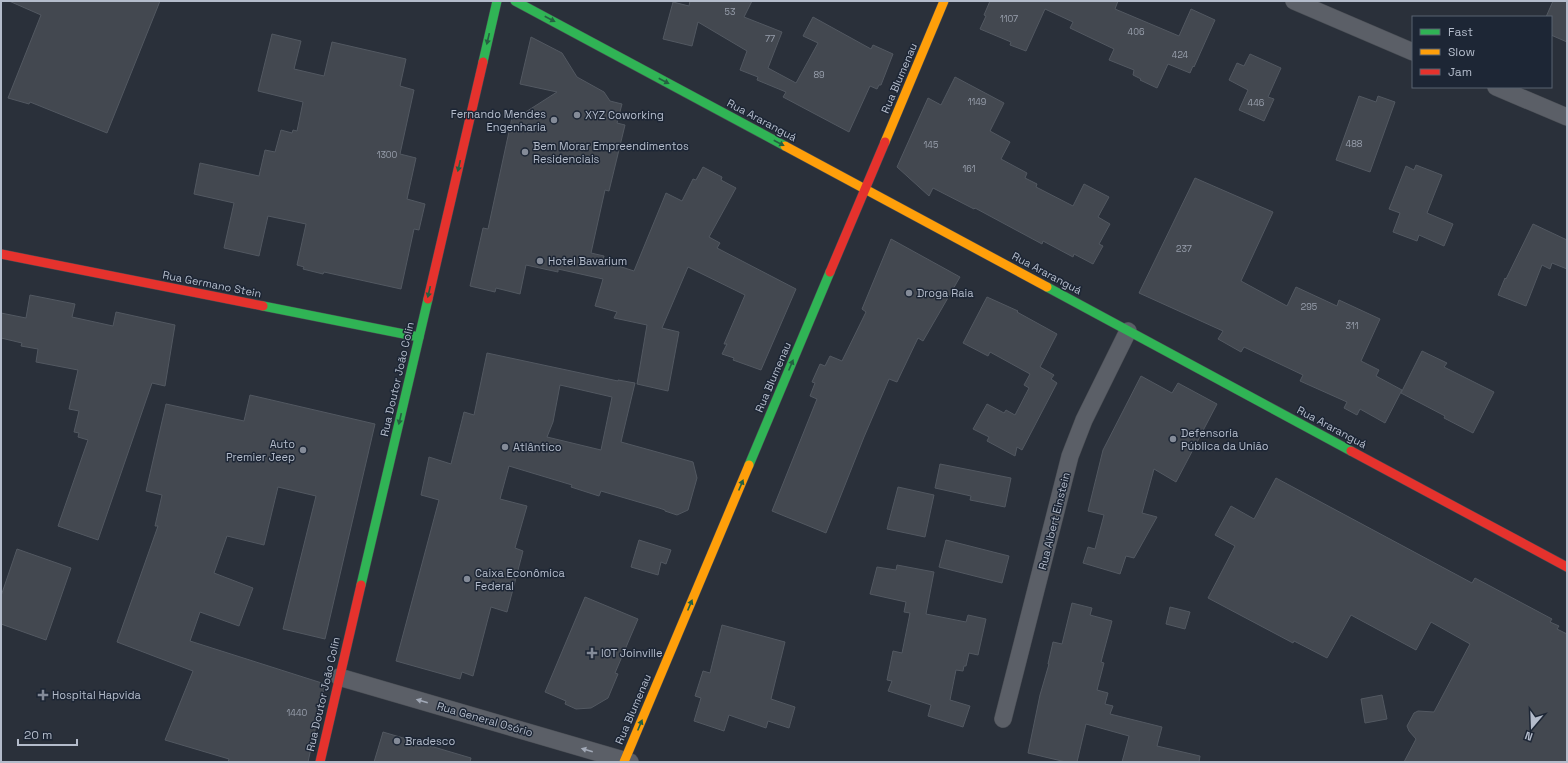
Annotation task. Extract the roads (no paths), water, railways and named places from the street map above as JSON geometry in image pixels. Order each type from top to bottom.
[{"type":"street","name":"Rua Doutor João Colin","points":[[320,762],[497,1]]},
{"type":"street","name":"Rua Araranguá","points":[[515,1],[1567,567]]},
{"type":"street","name":"Rua Blumenau","points":[[626,762],[944,1]]},
{"type":"street","points":[[1294,1],[1412,52]]},
{"type":"street","points":[[1498,88],[1567,117]]},
{"type":"street","name":"Rua Germano Stein","points":[[1,254],[419,337]]},
{"type":"street","name":"Rua Albert Einstein","points":[[1003,719],[1070,456],[1084,420],[1128,331]]},
{"type":"street","name":"Rua General Osório","points":[[340,677],[626,762]]},
{"type":"place","name":"XYZ Coworking","points":[[577,115]]},
{"type":"place","name":"Fernando Mendes Engenharia","points":[[554,120]]},
{"type":"place","name":"Bem Morar Empreendimentos Residenciais","points":[[525,152]]},
{"type":"place","name":"Hotel Bavarium","points":[[540,261]]},
{"type":"place","name":"Droga Raia","points":[[909,293]]},
{"type":"place","name":"Defensoria Pública da União","points":[[1173,439]]},
{"type":"place","name":"Atlântico","points":[[505,447]]},
{"type":"place","name":"Auto Premier Jeep","points":[[303,450]]},
{"type":"place","name":"Caixa Econômica Federal","points":[[467,579]]},
{"type":"place","name":"IOT Joinville","points":[[592,653]]},
{"type":"place","name":"Hospital Hapvida","points":[[43,695]]},
{"type":"place","name":"Bradesco","points":[[397,741]]}]
